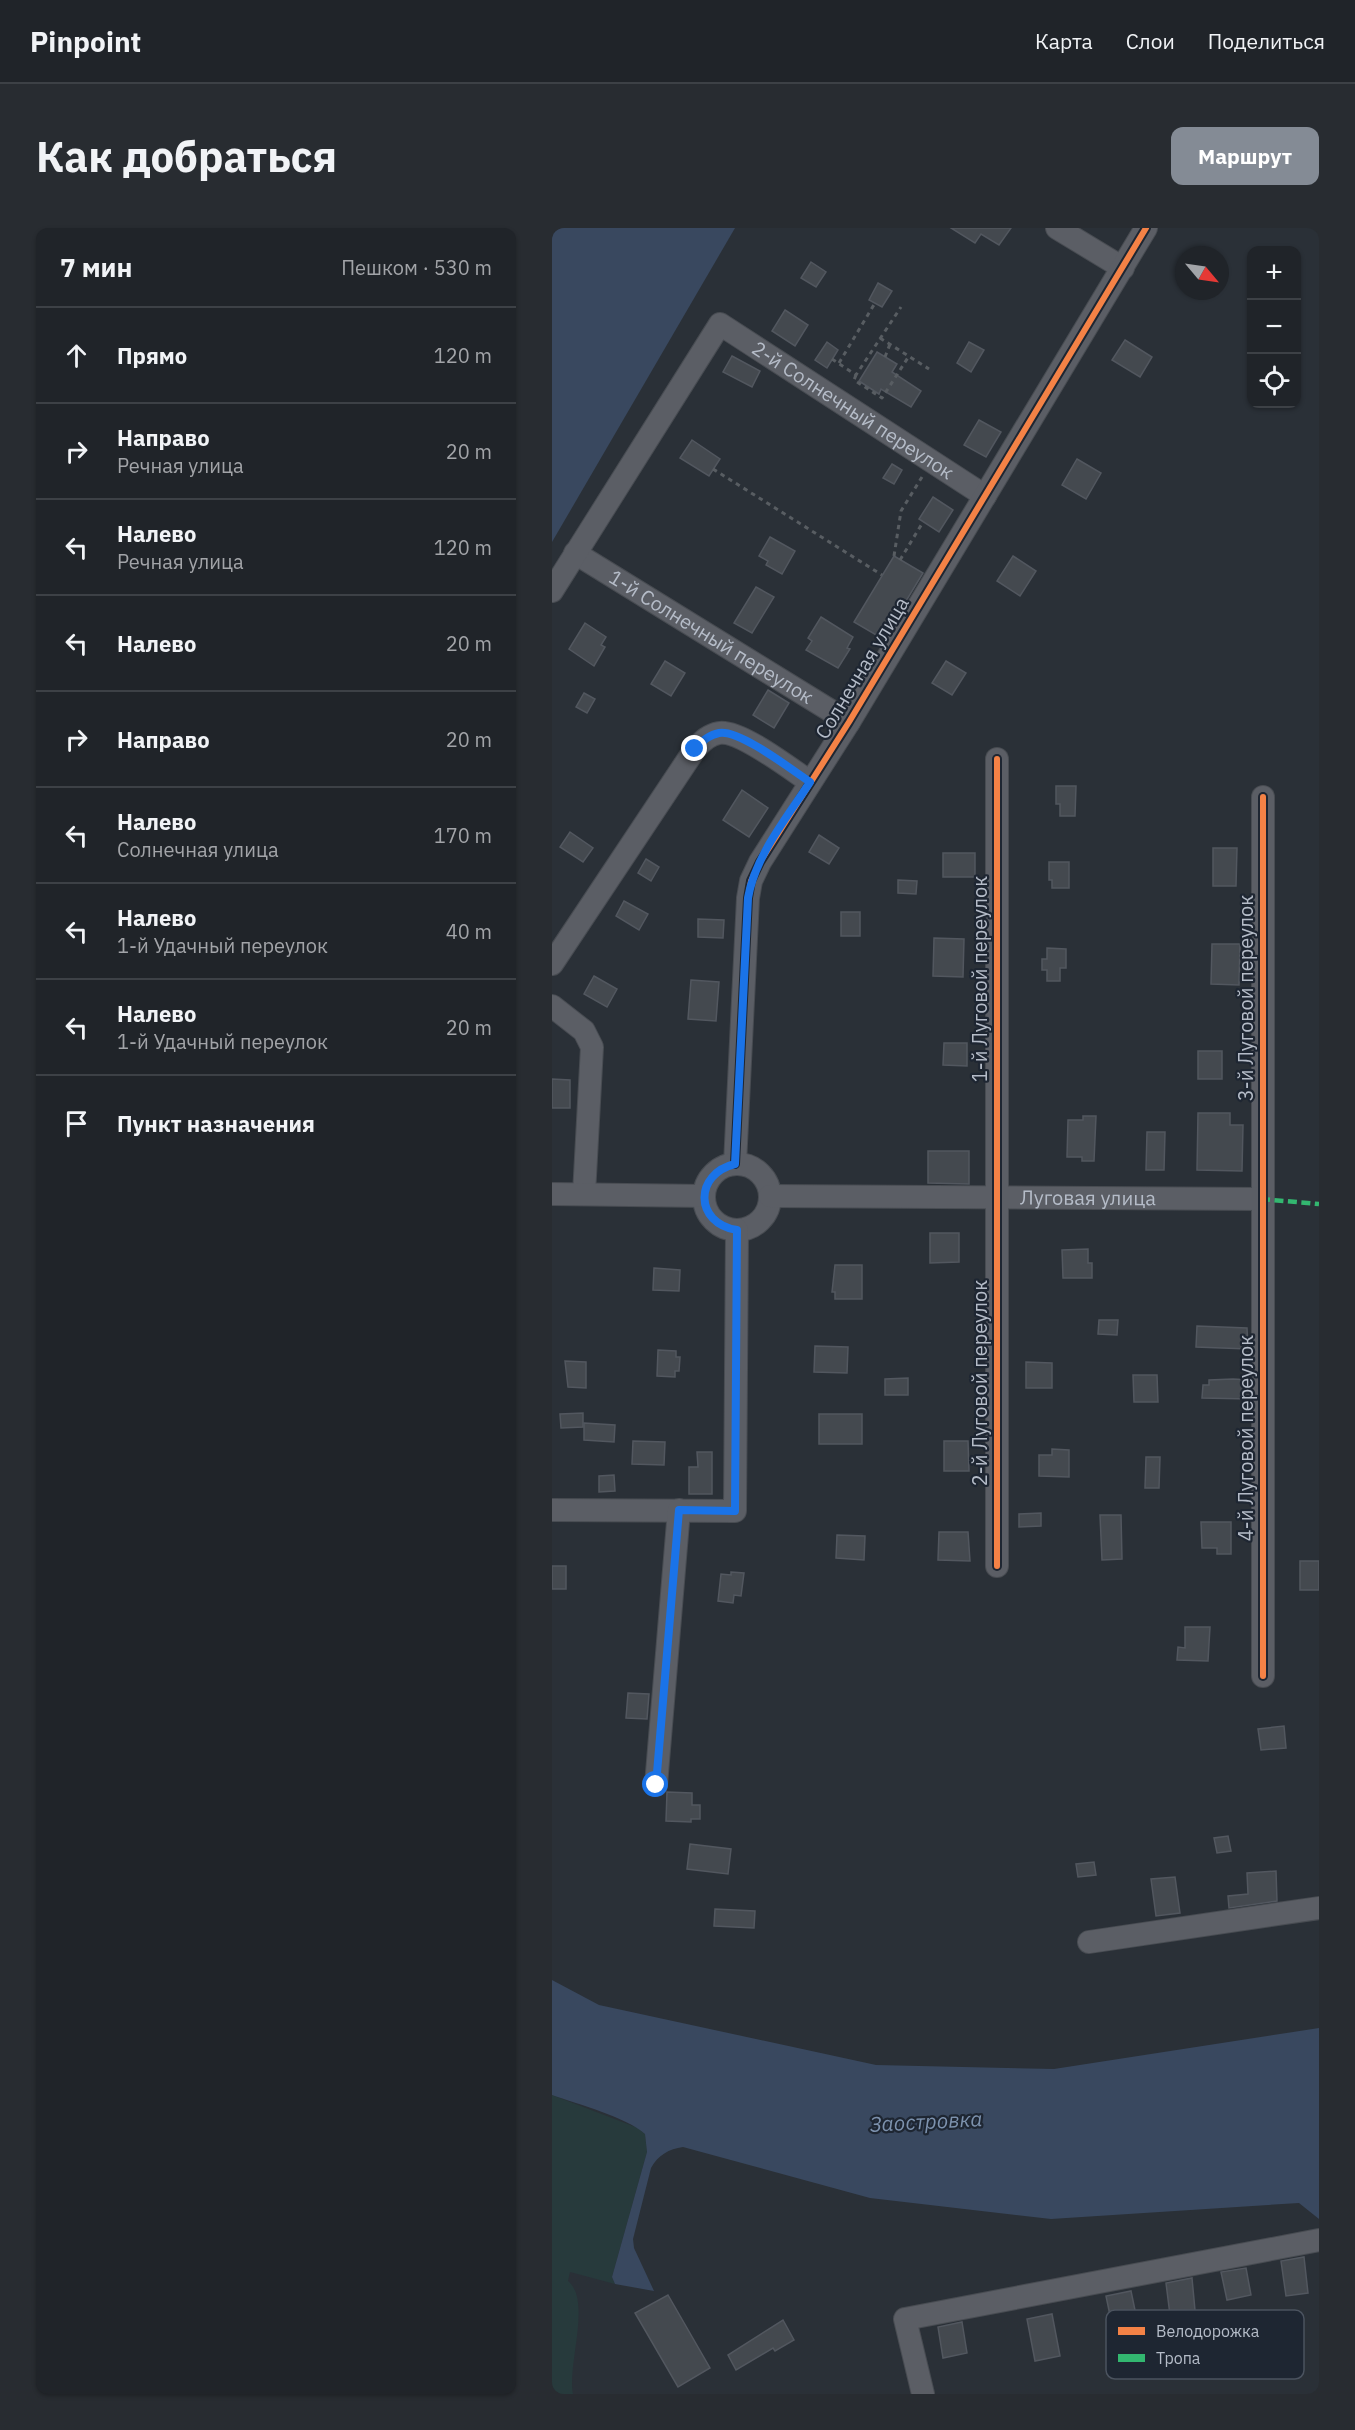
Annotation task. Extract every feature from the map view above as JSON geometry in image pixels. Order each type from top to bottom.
[{"type":"street","points":[[1057,228],[1122,268]]},
{"type":"street","name":"Солнечная улица","points":[[735,1164],[748,898],[751,880],[760,862],[849,723],[1146,228]]},
{"type":"street","name":"2-й Солнечный переулок","points":[[575,553],[720,324],[985,496]]},
{"type":"street","points":[[552,591],[575,553]]},
{"type":"street","name":"1-й Солнечный переулок","points":[[575,553],[849,723]]},
{"type":"street","points":[[552,964],[695,749],[707,737],[720,732],[737,735],[810,782]]},
{"type":"street","name":"1-й Луговой переулок","points":[[996,1199],[997,759]]},
{"type":"street","name":"3-й Луговой переулок","points":[[1262,1199],[1263,796]]},
{"type":"street","points":[[552,1006],[584,1031],[592,1047],[584,1194]]},
{"type":"street","points":[[735,1164],[746,1165],[763,1177],[770,1197],[764,1216],[747,1228],[737,1230],[717,1223],[706,1207],[704,1196],[707,1184],[714,1174],[723,1167],[735,1164]]},
{"type":"street","points":[[552,1194],[704,1196]]},
{"type":"street","name":"Луговая улица","points":[[770,1197],[1262,1199]]},
{"type":"street","name":"2-й Луговой переулок","points":[[996,1199],[997,1566]]},
{"type":"street","name":"4-й Луговой переулок","points":[[1262,1199],[1263,1676]]},
{"type":"street","points":[[552,1510],[735,1511],[737,1230]]},
{"type":"street","points":[[656,1785],[679,1510]]},
{"type":"street","points":[[1089,1942],[1319,1908]]},
{"type":"street","points":[[923,2394],[905,2319],[1319,2240]]},
{"type":"path","points":[[838,364],[875,303]]},
{"type":"path","points":[[901,307],[854,380],[882,398],[909,356]]},
{"type":"path","points":[[880,338],[929,369]]},
{"type":"path","points":[[885,357],[890,344]]},
{"type":"path","points":[[832,359],[856,375]]},
{"type":"path","points":[[713,469],[882,575]]},
{"type":"path","points":[[894,556],[902,510],[926,471]]},
{"type":"path","points":[[900,560],[923,522]]},
{"type":"shaded area","points":[[552,2095],[638,2128],[645,2134],[647,2152],[612,2277],[615,2284],[570,2272],[568,2281],[575,2290],[579,2318],[573,2366],[573,2394],[552,2394]]},
{"type":"water","points":[[552,228],[735,228],[552,542]]},
{"type":"water","name":"Заостровка","points":[[552,1980],[599,2005],[876,2065],[1054,2069],[1319,2028],[1319,2219],[1299,2203],[1051,2219],[870,2198],[683,2147],[664,2153],[651,2168],[633,2239],[634,2248],[654,2291],[615,2284],[612,2277],[647,2152],[645,2134],[626,2122],[552,2095]]},
{"type":"building","points":[[951,228],[1011,228],[999,245],[981,234],[975,243]]},
{"type":"building","points":[[811,262],[826,272],[816,287],[801,278]]},
{"type":"building","points":[[878,283],[892,291],[882,307],[869,300]]},
{"type":"building","points":[[785,310],[808,325],[795,346],[772,331]]},
{"type":"building","points":[[1125,340],[1152,357],[1140,377],[1112,360]]},
{"type":"building","points":[[827,342],[838,350],[827,368],[815,360]]},
{"type":"building","points":[[969,342],[984,350],[971,372],[957,363]]},
{"type":"building","points":[[877,352],[897,364],[892,372],[921,391],[911,407],[881,389],[879,394],[859,381]]},
{"type":"building","points":[[732,356],[760,371],[752,387],[723,372]]},
{"type":"building","points":[[979,420],[1001,432],[986,457],[964,445]]},
{"type":"building","points":[[692,440],[720,459],[709,476],[680,458]]},
{"type":"building","points":[[1077,459],[1101,473],[1086,499],[1062,485]]},
{"type":"building","points":[[892,464],[902,470],[894,484],[883,478]]},
{"type":"building","points":[[933,497],[953,510],[939,532],[919,519]]},
{"type":"building","points":[[770,537],[795,551],[782,574],[766,565],[768,561],[759,556]]},
{"type":"building","points":[[894,556],[923,573],[883,639],[854,622]]},
{"type":"building","points":[[1013,556],[1036,571],[1020,596],[997,581]]},
{"type":"building","points":[[756,587],[774,597],[752,633],[734,623]]},
{"type":"building","points":[[821,617],[853,637],[847,648],[850,649],[838,668],[806,650],[812,641],[808,638]]},
{"type":"building","points":[[585,623],[606,637],[601,645],[605,647],[594,666],[569,649]]},
{"type":"building","points":[[665,661],[685,673],[671,696],[651,684]]},
{"type":"building","points":[[946,661],[966,673],[952,695],[932,683]]},
{"type":"building","points":[[768,690],[789,703],[774,728],[753,715]]},
{"type":"building","points":[[584,693],[595,699],[587,713],[576,707]]},
{"type":"building","points":[[1056,786],[1076,786],[1075,816],[1060,816],[1060,804],[1056,804]]},
{"type":"building","points":[[742,790],[768,808],[749,837],[723,820]]},
{"type":"building","points":[[570,832],[593,848],[583,862],[560,847]]},
{"type":"building","points":[[819,835],[839,848],[829,864],[809,852]]},
{"type":"building","points":[[1213,848],[1237,848],[1236,886],[1213,886]]},
{"type":"building","points":[[943,853],[975,853],[975,877],[943,877]]},
{"type":"building","points":[[646,859],[659,867],[651,881],[638,873]]},
{"type":"building","points":[[1049,862],[1069,862],[1069,888],[1052,888],[1052,880],[1049,880]]},
{"type":"building","points":[[898,880],[917,881],[916,894],[898,893]]},
{"type":"building","points":[[624,901],[648,914],[639,930],[616,916]]},
{"type":"building","points":[[841,912],[860,912],[860,936],[841,936]]},
{"type":"building","points":[[698,919],[724,920],[723,938],[698,937]]},
{"type":"building","points":[[934,938],[964,939],[963,977],[933,976]]},
{"type":"building","points":[[1212,944],[1240,944],[1239,985],[1211,984]]},
{"type":"building","points":[[1047,948],[1066,949],[1066,968],[1060,968],[1060,981],[1047,981],[1047,970],[1042,970],[1042,959],[1047,959]]},
{"type":"building","points":[[594,976],[617,989],[607,1007],[584,994]]},
{"type":"building","points":[[691,980],[719,982],[716,1021],[688,1019]]},
{"type":"building","points":[[944,1043],[967,1043],[967,1066],[943,1065]]},
{"type":"building","points":[[1198,1051],[1222,1051],[1222,1079],[1198,1079]]},
{"type":"building","points":[[552,1079],[570,1080],[570,1108],[552,1108]]},
{"type":"building","points":[[1198,1113],[1230,1113],[1230,1125],[1243,1125],[1242,1171],[1197,1170]]},
{"type":"building","points":[[1083,1116],[1096,1116],[1094,1161],[1082,1161],[1082,1157],[1067,1157],[1068,1120],[1083,1120]]},
{"type":"building","points":[[1147,1132],[1165,1132],[1164,1170],[1146,1170]]},
{"type":"building","points":[[928,1151],[969,1151],[969,1184],[928,1183]]},
{"type":"building","points":[[930,1233],[959,1233],[959,1262],[930,1263]]},
{"type":"building","points":[[1088,1249],[1088,1263],[1092,1263],[1092,1278],[1063,1278],[1062,1250]]},
{"type":"building","points":[[835,1265],[862,1265],[862,1299],[835,1299],[835,1292],[832,1292]]},
{"type":"building","points":[[654,1268],[680,1270],[679,1291],[653,1290]]},
{"type":"building","points":[[1099,1320],[1118,1320],[1117,1335],[1098,1334]]},
{"type":"building","points":[[1197,1326],[1247,1328],[1248,1349],[1196,1347]]},
{"type":"building","points":[[815,1346],[848,1347],[847,1373],[814,1372]]},
{"type":"building","points":[[658,1350],[676,1351],[676,1357],[680,1357],[679,1371],[675,1371],[675,1377],[657,1376]]},
{"type":"building","points":[[565,1361],[586,1362],[586,1388],[568,1387]]},
{"type":"building","points":[[1026,1362],[1052,1363],[1052,1388],[1026,1388]]},
{"type":"building","points":[[1133,1375],[1157,1375],[1158,1402],[1134,1402]]},
{"type":"building","points":[[908,1378],[908,1395],[885,1395],[885,1379]]},
{"type":"building","points":[[1209,1380],[1250,1380],[1250,1399],[1202,1398],[1203,1385],[1209,1385]]},
{"type":"building","points":[[583,1413],[583,1427],[561,1428],[560,1414]]},
{"type":"building","points":[[819,1414],[862,1414],[862,1444],[819,1444]]},
{"type":"building","points":[[584,1423],[615,1425],[614,1442],[584,1440]]},
{"type":"building","points":[[633,1441],[665,1442],[664,1465],[632,1464]]},
{"type":"building","points":[[944,1441],[968,1441],[969,1471],[944,1471]]},
{"type":"building","points":[[1052,1449],[1069,1450],[1069,1477],[1039,1476],[1039,1455],[1052,1455]]},
{"type":"building","points":[[697,1452],[712,1452],[712,1494],[689,1494],[689,1467],[698,1467]]},
{"type":"building","points":[[1146,1457],[1160,1457],[1159,1488],[1145,1488]]},
{"type":"building","points":[[614,1475],[615,1491],[599,1492],[599,1476]]},
{"type":"building","points":[[1041,1513],[1041,1526],[1019,1527],[1019,1514]]},
{"type":"building","points":[[1100,1515],[1121,1515],[1122,1559],[1102,1560]]},
{"type":"building","points":[[1201,1522],[1231,1522],[1231,1554],[1217,1554],[1217,1548],[1202,1548]]},
{"type":"building","points":[[939,1532],[968,1532],[970,1561],[938,1560]]},
{"type":"building","points":[[837,1535],[865,1536],[864,1560],[836,1558]]},
{"type":"building","points":[[1300,1561],[1319,1561],[1319,1590],[1300,1590]]},
{"type":"building","points":[[552,1566],[566,1566],[566,1589],[552,1589]]},
{"type":"building","points":[[731,1572],[744,1573],[741,1596],[734,1595],[733,1603],[718,1601],[721,1574],[731,1575]]},
{"type":"building","points":[[1185,1627],[1210,1627],[1208,1661],[1177,1660],[1178,1647],[1185,1648]]},
{"type":"building","points":[[628,1693],[649,1694],[647,1719],[626,1718]]},
{"type":"building","points":[[1284,1726],[1286,1748],[1261,1750],[1258,1729]]},
{"type":"building","points":[[667,1792],[692,1793],[692,1805],[700,1805],[700,1819],[691,1819],[691,1822],[666,1821]]},
{"type":"building","points":[[1228,1836],[1231,1851],[1217,1853],[1214,1838]]},
{"type":"building","points":[[690,1844],[731,1849],[728,1874],[687,1869]]},
{"type":"building","points":[[1094,1862],[1096,1875],[1078,1877],[1076,1864]]},
{"type":"building","points":[[1276,1871],[1277,1901],[1229,1908],[1228,1896],[1248,1894],[1247,1873]]},
{"type":"building","points":[[1175,1877],[1180,1913],[1156,1916],[1151,1879]]},
{"type":"building","points":[[715,1909],[755,1911],[754,1928],[714,1926]]},
{"type":"building","points":[[1304,2257],[1308,2293],[1286,2296],[1281,2261]]},
{"type":"building","points":[[1246,2268],[1251,2295],[1227,2300],[1221,2272]]},
{"type":"building","points":[[1192,2278],[1195,2310],[1169,2310],[1166,2283]]},
{"type":"building","points":[[1131,2291],[1135,2310],[1109,2310],[1106,2296]]},
{"type":"building","points":[[668,2295],[710,2368],[678,2387],[635,2313]]},
{"type":"building","points":[[1052,2314],[1060,2356],[1035,2361],[1027,2319]]},
{"type":"building","points":[[783,2320],[794,2340],[775,2351],[773,2348],[736,2370],[728,2355]]},
{"type":"building","points":[[962,2322],[967,2353],[943,2358],[938,2327]]},
{"type":"marked path","points":[[1261,1199],[1319,1204]]},
{"type":"cycle path","points":[[735,1164],[748,898],[751,881],[760,862],[849,722],[1146,228]]},
{"type":"cycle path","points":[[997,759],[997,1566]]},
{"type":"cycle path","points":[[1263,797],[1263,1676]]},
{"type":"route","points":[[656,1785],[679,1510],[735,1511],[737,1230],[717,1223],[710,1216],[704,1196],[707,1184],[714,1174],[723,1167],[735,1164],[748,898],[751,880],[760,862],[810,782],[737,735],[720,732],[707,737],[695,749]]}]
